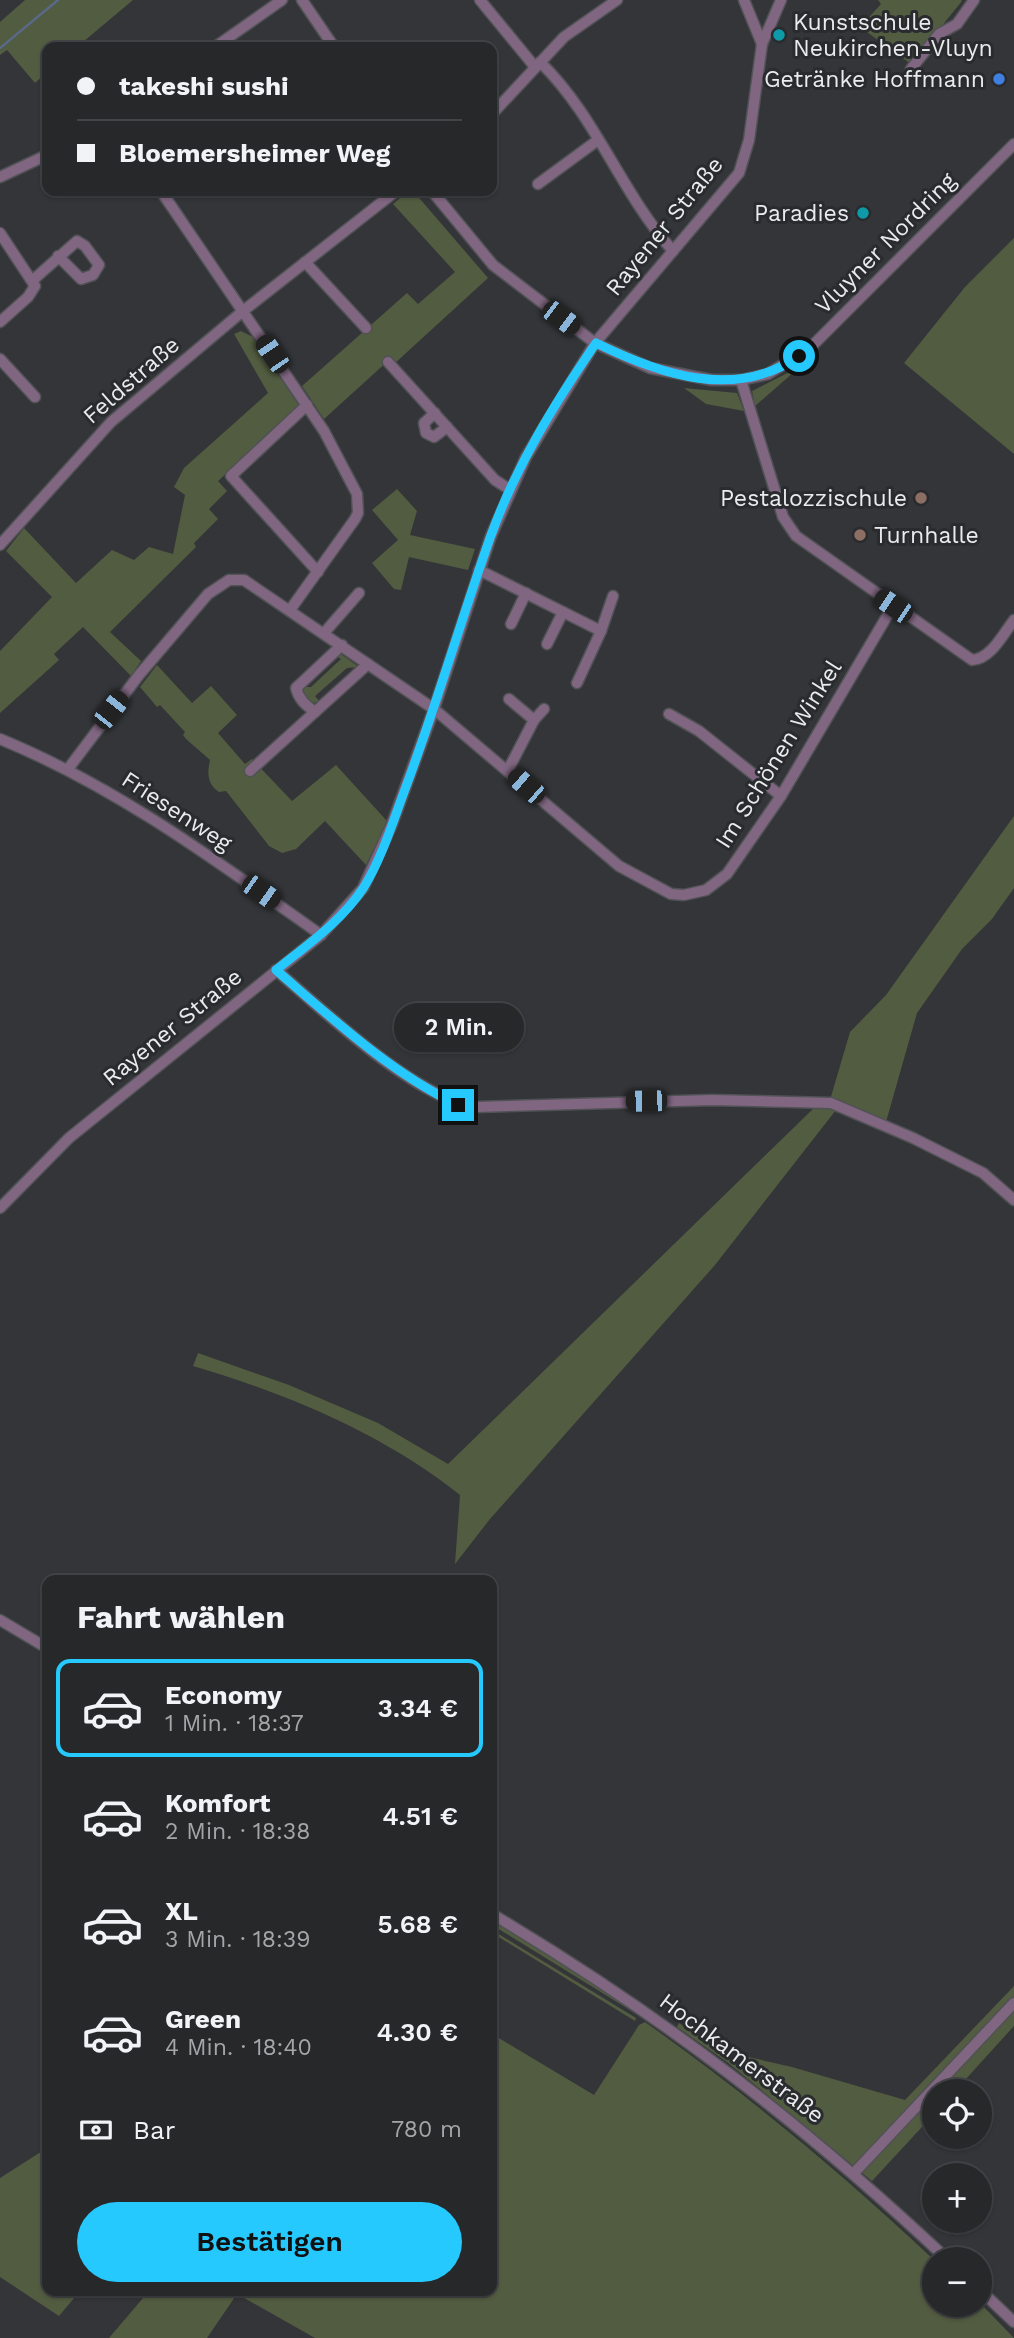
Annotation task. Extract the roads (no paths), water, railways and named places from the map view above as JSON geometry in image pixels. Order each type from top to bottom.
[{"type":"street","points":[[222,42],[282,0]]},
{"type":"street","points":[[302,0],[331,42]]},
{"type":"street","points":[[480,0],[537,65],[570,96],[673,251]]},
{"type":"street","points":[[497,109],[578,25],[617,0]]},
{"type":"street","points":[[744,0],[762,44]]},
{"type":"street","points":[[762,44],[781,0]]},
{"type":"street","points":[[911,69],[939,34],[957,24],[974,0]]},
{"type":"street","name":"Rayener Straße","points":[[0,1208],[69,1138],[321,934],[354,901],[372,872],[434,709],[479,570],[509,489],[544,425],[596,343],[739,173],[749,140],[762,44]]},
{"type":"street","points":[[538,184],[598,140]]},
{"type":"street","name":"Vluyner Nordring","points":[[436,196],[479,252],[596,343],[650,368],[712,380],[741,380],[768,374],[811,347],[1014,144]]},
{"type":"street","points":[[0,177],[42,157]]},
{"type":"street","points":[[164,196],[307,405],[352,484],[358,513],[290,610]]},
{"type":"street","name":"Feldstraße","points":[[0,545],[111,422],[243,311],[390,196]]},
{"type":"street","points":[[0,233],[35,286],[32,293],[0,322]]},
{"type":"street","points":[[33,280],[58,256]]},
{"type":"street","points":[[305,262],[366,328]]},
{"type":"street","points":[[0,359],[35,397]]},
{"type":"street","points":[[388,362],[495,480],[509,489]]},
{"type":"street","points":[[741,380],[783,517],[796,536],[972,660],[981,660],[988,654],[1014,620]]},
{"type":"street","points":[[307,405],[231,476],[318,572]]},
{"type":"street","points":[[435,413],[424,423],[426,433],[433,437],[447,427]]},
{"type":"street","points":[[479,570],[601,631]]},
{"type":"street","name":"Im Schönen Winkel","points":[[68,769],[139,675],[208,594],[229,580],[244,580],[434,709],[619,866],[671,894],[695,894],[716,884],[781,796],[893,606]]},
{"type":"street","points":[[324,633],[359,593]]},
{"type":"street","points":[[511,624],[526,593]]},
{"type":"street","points":[[577,682],[601,631],[613,596]]},
{"type":"street","points":[[547,644],[563,612]]},
{"type":"street","points":[[315,712],[298,696],[296,688],[342,645]]},
{"type":"street","points":[[250,771],[369,664]]},
{"type":"street","points":[[509,699],[534,720]]},
{"type":"street","points":[[508,770],[534,720],[544,709]]},
{"type":"street","points":[[669,714],[699,731],[781,796]]},
{"type":"street","name":"Friesenweg","points":[[0,739],[68,769],[122,798],[321,934]]},
{"type":"street","points":[[276,970],[330,1017],[402,1071],[458,1105],[477,1107],[712,1100],[831,1103],[913,1138],[983,1173],[1014,1200]]},
{"type":"street","points":[[0,1620],[42,1645]]},
{"type":"street","name":"Hochkamerstraße","points":[[497,1917],[585,1970],[693,2044],[854,2173],[934,2247]]},
{"type":"street","points":[[854,2173],[1014,2003]]},
{"type":"street","points":[[992,2301],[1014,2322]]},
{"type":"waterway","points":[[0,48],[58,0]]},
{"type":"place","name":"Kunstschule Neukirchen-Vluyn","points":[[779,35]]},
{"type":"place","name":"Getränke Hoffmann","points":[[999,79]]},
{"type":"place","name":"Paradies","points":[[863,213]]},
{"type":"place","name":"Pestalozzischule","points":[[921,498]]},
{"type":"place","name":"Turnhalle","points":[[860,535]]}]
